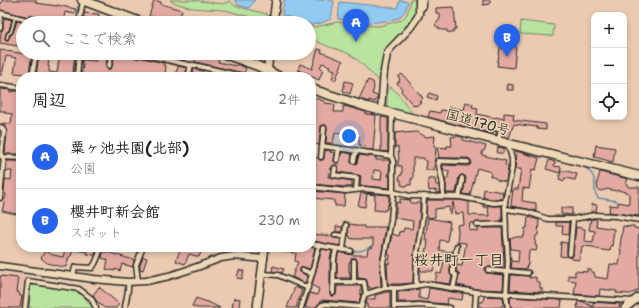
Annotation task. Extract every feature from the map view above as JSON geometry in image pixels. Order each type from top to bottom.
[{"type":"highway","points":[[83,0],[125,16]]},
{"type":"highway","points":[[241,60],[258,66],[265,72]]},
{"type":"highway","name":"国道170号","points":[[316,91],[367,107],[639,176]]},
{"type":"main road","points":[[274,16],[276,0]]},
{"type":"main road","points":[[267,72],[268,60]]},
{"type":"main road","points":[[257,308],[265,252]]},
{"type":"main road","points":[[625,308],[636,299]]},
{"type":"street","points":[[80,16],[83,0]]},
{"type":"street","points":[[381,110],[387,54],[419,14],[419,0]]},
{"type":"street","points":[[419,11],[423,6],[423,0]]},
{"type":"street","points":[[0,28],[1,14],[15,17]]},
{"type":"street","points":[[33,72],[35,60]]},
{"type":"street","points":[[77,72],[78,60]]},
{"type":"street","points":[[109,66],[110,60]]},
{"type":"street","points":[[168,60],[223,72]]},
{"type":"street","points":[[189,72],[190,65]]},
{"type":"street","points":[[0,85],[16,87]]},
{"type":"street","points":[[385,288],[382,263],[391,220],[393,192],[392,113]]},
{"type":"street","points":[[498,141],[502,124]]},
{"type":"street","points":[[490,126],[501,130]]},
{"type":"street","points":[[0,198],[4,131],[2,128]]},
{"type":"street","points":[[322,157],[324,128]]},
{"type":"street","points":[[508,308],[506,294],[508,251],[506,236],[506,202],[512,168],[512,159],[509,148],[510,144]]},
{"type":"street","points":[[322,146],[392,156]]},
{"type":"street","points":[[338,160],[339,148]]},
{"type":"street","points":[[354,161],[356,150]]},
{"type":"street","points":[[2,157],[16,158]]},
{"type":"street","points":[[443,196],[443,185],[438,161],[468,162]]},
{"type":"street","points":[[335,168],[334,175],[357,178],[356,190]]},
{"type":"street","points":[[459,197],[462,178]]},
{"type":"street","points":[[316,188],[334,190],[364,189],[393,192],[410,196],[459,197],[494,203],[506,202]]},
{"type":"street","points":[[416,286],[417,253],[423,216],[424,196]]},
{"type":"street","points":[[506,209],[527,212],[548,219],[573,219],[595,215],[616,216],[631,220],[639,220]]},
{"type":"street","points":[[570,254],[573,219]]},
{"type":"street","points":[[477,225],[506,224]]},
{"type":"street","points":[[343,250],[346,225]]},
{"type":"street","points":[[335,235],[345,236]]},
{"type":"street","points":[[316,245],[351,251]]},
{"type":"street","points":[[301,308],[312,274],[319,245]]},
{"type":"street","points":[[454,289],[456,275],[453,273],[453,265],[457,246]]},
{"type":"street","points":[[333,293],[334,259],[336,249]]},
{"type":"street","points":[[73,276],[75,267],[92,268],[96,264],[100,252]]},
{"type":"street","points":[[138,281],[136,265],[141,252]]},
{"type":"street","points":[[0,266],[128,282],[155,279],[182,273],[221,258],[234,256],[264,259]]},
{"type":"street","points":[[354,261],[354,282]]},
{"type":"street","points":[[303,270],[312,274]]},
{"type":"street","points":[[488,270],[528,272]]},
{"type":"street","points":[[262,274],[278,275],[308,288]]},
{"type":"street","points":[[25,308],[28,281],[79,288],[91,298],[96,308]]},
{"type":"street","points":[[126,308],[126,299],[129,289],[128,282]]},
{"type":"street","points":[[319,308],[326,304],[361,307],[366,294],[364,282],[334,282]]},
{"type":"street","points":[[366,294],[385,288],[427,284],[476,292],[636,299]]},
{"type":"street","points":[[394,288],[394,307],[419,305],[450,308]]},
{"type":"street","points":[[475,308],[476,292]]},
{"type":"lane","points":[[7,38],[8,34],[11,32],[15,17]]},
{"type":"shaded area","points":[[0,273],[31,277],[28,308],[0,308]]},
{"type":"green space","points":[[170,0],[194,0],[222,4],[230,1],[235,6],[267,14],[267,16],[246,16],[225,10],[192,8]]},
{"type":"green space","points":[[410,0],[417,0],[415,14],[392,44],[380,82],[349,54],[316,40],[316,27],[337,22],[379,26],[402,20],[407,14]]},
{"type":"green space","points":[[521,21],[554,25],[553,36],[520,34]]},
{"type":"green space","points":[[391,87],[402,99],[412,114],[410,115],[387,107],[389,89]]},
{"type":"green space","points":[[31,283],[74,291],[82,295],[93,308],[29,308]]},
{"type":"water","points":[[235,0],[255,0],[249,8],[238,5]]},
{"type":"water","points":[[284,0],[334,1],[331,19],[322,23],[316,24],[316,16],[282,15]]},
{"type":"water","points":[[400,0],[408,2],[405,11],[399,18],[367,23],[338,19],[340,2],[397,8]]},
{"type":"building","points":[[2,0],[36,0],[36,3],[76,9],[74,14],[65,12],[64,16],[25,16],[0,10],[0,3],[2,3]]},
{"type":"building","points":[[154,0],[161,2],[161,4],[182,10],[180,16],[149,16]]},
{"type":"building","points":[[483,0],[490,0],[490,4],[483,5]]},
{"type":"building","points":[[454,7],[456,29],[454,29],[453,33],[447,32],[447,30],[441,30],[435,25],[440,19],[440,13],[436,13],[436,8]]},
{"type":"building","points":[[84,13],[99,14],[99,16],[84,16]]},
{"type":"building","points":[[4,18],[12,20],[5,38],[8,40],[13,33],[16,24],[16,46],[0,43],[1,31],[3,28]]},
{"type":"building","points":[[501,43],[516,46],[514,68],[497,66]]},
{"type":"building","points":[[318,49],[322,50],[321,52],[343,61],[335,81],[332,79],[335,70],[322,63],[320,68],[323,69],[319,80],[316,79],[316,72],[304,72],[298,70],[300,64],[312,69],[316,60]]},
{"type":"building","points":[[0,50],[16,53],[16,58],[6,56],[2,75],[0,75]]},
{"type":"building","points":[[16,58],[16,60],[31,60],[29,72],[14,73]]},
{"type":"building","points":[[38,60],[49,60],[49,72],[37,72]]},
{"type":"building","points":[[59,60],[74,60],[73,72],[57,72]]},
{"type":"building","points":[[82,60],[107,60],[106,68],[110,69],[114,60],[152,60],[164,63],[163,65],[166,66],[165,72],[82,72]]},
{"type":"building","points":[[195,60],[219,60],[218,62],[236,66],[237,64],[246,68],[244,72],[240,72],[195,62]]},
{"type":"building","points":[[178,66],[187,68],[186,72],[176,72]]},
{"type":"building","points":[[194,69],[203,71],[203,72],[193,72]]},
{"type":"building","points":[[402,74],[423,98],[416,106],[414,104],[413,105],[401,91],[402,89],[397,83],[400,81],[398,77]]},
{"type":"building","points":[[368,80],[373,82],[374,88],[372,94],[378,96],[375,102],[359,99]]},
{"type":"building","points":[[345,81],[353,83],[350,94],[343,91]]},
{"type":"building","points":[[508,84],[513,85],[513,90],[507,90]]},
{"type":"building","points":[[0,89],[11,90],[11,92],[16,91],[16,154],[5,154],[7,131],[3,123],[11,124],[12,114],[5,113],[5,111],[0,111]]},
{"type":"building","points":[[429,93],[437,96],[436,100],[427,97]]},
{"type":"building","points":[[316,99],[325,101],[325,103],[335,105],[334,112],[343,112],[343,106],[366,112],[366,114],[376,115],[373,150],[364,149],[365,146],[359,145],[359,136],[335,133],[333,143],[326,143],[326,125],[321,126],[319,145],[316,144]]},
{"type":"building","points":[[466,102],[473,104],[472,107],[478,108],[477,114],[504,119],[504,113],[514,114],[513,120],[546,124],[546,130],[537,129],[537,127],[514,124],[509,138],[503,136],[503,127],[491,123],[487,124],[487,127],[497,132],[496,135],[428,117],[430,111],[440,113],[441,110],[448,111],[449,107],[464,110]]},
{"type":"building","points":[[381,117],[388,118],[388,152],[381,151]]},
{"type":"building","points":[[417,132],[426,137],[435,136],[434,147],[436,147],[434,170],[426,170],[427,161],[424,160],[424,158],[413,158],[413,179],[411,179],[411,185],[407,186],[401,185],[401,180],[399,180],[400,175],[402,175],[402,166],[398,166],[398,147],[395,147],[395,133]]},
{"type":"building","points":[[451,137],[463,137],[463,140],[486,146],[484,151],[482,151],[482,155],[506,161],[505,165],[508,166],[508,168],[506,182],[497,180],[490,176],[491,172],[477,168],[470,195],[463,194],[466,178],[462,175],[459,177],[456,193],[446,193],[445,179],[448,179],[449,171],[444,170],[442,165],[468,166],[471,162],[468,158],[439,158],[437,147],[447,148],[447,146],[452,146]]},
{"type":"building","points":[[596,145],[615,148],[613,162],[594,157]]},
{"type":"building","points":[[498,147],[504,148],[503,153],[497,153]]},
{"type":"building","points":[[325,150],[335,153],[334,161],[337,163],[340,161],[342,152],[352,154],[351,162],[354,164],[357,163],[359,155],[376,157],[376,160],[389,160],[390,165],[388,176],[390,176],[390,188],[360,186],[361,176],[338,172],[338,167],[335,165],[331,169],[330,168],[328,177],[352,181],[352,187],[316,184],[316,158],[323,160]],"holes":[[[374,170],[382,171],[381,180],[373,179]]]},
{"type":"building","points":[[516,151],[539,158],[536,170],[532,169],[529,189],[523,188],[522,201],[536,203],[536,211],[511,206],[513,189],[518,189],[521,169],[515,169]]},
{"type":"building","points":[[549,160],[555,162],[554,166],[561,167],[560,173],[546,169]]},
{"type":"building","points":[[7,161],[16,161],[16,214],[2,211],[6,194],[4,194],[5,179],[11,180],[12,171],[6,171]]},
{"type":"building","points":[[561,171],[577,174],[575,180],[565,178],[564,181],[559,179]]},
{"type":"building","points":[[600,172],[628,179],[626,184],[628,187],[639,187],[639,216],[609,212],[610,205],[618,206],[618,202],[629,204],[629,193],[618,190],[598,190],[597,183]]},
{"type":"building","points":[[428,179],[435,179],[436,185],[439,185],[440,193],[436,193],[436,190],[429,191]]},
{"type":"building","points":[[484,189],[503,192],[502,199],[484,198]]},
{"type":"building","points":[[316,191],[345,194],[344,206],[335,206],[334,200],[316,198]]},
{"type":"building","points":[[361,193],[389,195],[389,204],[387,209],[385,209],[385,211],[374,210],[375,195],[367,194],[365,207],[358,206]]},
{"type":"building","points":[[400,199],[411,200],[410,203],[420,203],[420,216],[414,253],[413,283],[388,284],[387,263],[389,264],[390,255],[388,254],[392,234],[399,236],[400,231],[403,232],[404,228],[412,229],[413,221],[395,218],[396,202],[400,203]]},
{"type":"building","points":[[427,200],[460,200],[469,202],[469,215],[489,216],[488,208],[483,207],[483,205],[502,206],[502,221],[470,223],[469,230],[478,231],[478,228],[502,228],[504,268],[488,267],[485,268],[485,270],[486,273],[504,275],[503,290],[476,289],[457,285],[459,273],[456,271],[456,265],[462,266],[466,243],[457,242],[457,225],[464,224],[463,213],[455,214],[453,202],[451,214],[449,207],[435,209],[435,217],[428,218],[428,216],[426,216]]},
{"type":"building","points":[[592,204],[597,205],[596,212],[591,212]]},
{"type":"building","points":[[561,208],[572,208],[572,215],[561,214]]},
{"type":"building","points":[[528,217],[539,220],[538,235],[536,236],[535,245],[537,246],[536,251],[529,250],[528,265],[526,269],[511,268],[512,261],[518,262],[519,250],[511,249],[510,239],[524,237]]},
{"type":"building","points":[[428,218],[450,222],[447,241],[440,240],[439,250],[452,252],[450,273],[452,277],[450,284],[435,282],[437,273],[441,274],[444,262],[436,260],[433,271],[420,271],[420,255],[424,256],[426,248],[427,249],[428,240],[425,240]]},
{"type":"building","points":[[591,219],[597,220],[596,226],[614,229],[612,246],[611,245],[609,251],[582,246],[579,260],[572,259],[570,257],[573,256],[576,227],[585,229],[584,241],[593,242],[595,231],[589,230]]},
{"type":"building","points":[[556,222],[569,222],[568,235],[562,234],[563,226],[556,226]]},
{"type":"building","points":[[349,225],[364,226],[364,228],[386,227],[380,263],[381,286],[371,289],[368,287],[366,279],[358,278],[356,258],[352,258],[349,262],[350,278],[337,278],[337,259],[339,252],[352,255],[367,255],[368,249],[373,247],[373,239],[350,238],[348,235]]},
{"type":"building","points":[[336,226],[342,227],[342,232],[336,232]]},
{"type":"building","points":[[623,226],[634,226],[634,228],[639,229],[639,290],[630,294],[616,293],[617,291],[600,289],[599,296],[574,294],[576,281],[568,280],[568,275],[575,276],[575,271],[587,272],[587,269],[594,272],[595,277],[608,279],[610,264],[619,265]]},
{"type":"building","points":[[316,234],[341,239],[340,246],[316,242]]},
{"type":"building","points":[[561,242],[567,243],[567,254],[569,257],[560,256]]},
{"type":"building","points":[[322,249],[332,251],[330,259],[330,295],[336,295],[337,286],[361,286],[359,303],[322,300],[315,308],[305,308],[310,293],[317,295],[319,289],[312,285]]},
{"type":"building","points":[[44,252],[63,257],[64,252],[72,252],[66,267],[47,263],[41,258]]},
{"type":"building","points":[[87,252],[96,252],[95,255],[87,254]]},
{"type":"building","points":[[103,252],[106,252],[134,260],[133,267],[122,264],[120,271],[115,269],[115,271],[106,269],[108,260],[102,258]]},
{"type":"building","points":[[179,252],[201,252],[199,257],[189,254],[185,264],[176,261]]},
{"type":"building","points":[[283,252],[314,252],[310,269],[303,267],[300,269],[300,272],[308,276],[305,283],[292,277],[298,262],[295,261],[296,253]]},
{"type":"building","points":[[143,257],[147,258],[143,270],[140,269],[140,265]]},
{"type":"building","points":[[273,266],[284,269],[282,273],[272,271]]},
{"type":"building","points":[[239,270],[244,271],[242,279],[237,278]]},
{"type":"building","points":[[511,275],[530,276],[529,278],[536,277],[536,281],[540,283],[540,288],[542,288],[542,292],[510,290]]},
{"type":"building","points":[[0,276],[18,278],[16,292],[19,292],[19,295],[22,296],[20,308],[0,308]]},
{"type":"building","points":[[99,287],[119,304],[116,308],[104,308],[95,299],[93,295]]},
{"type":"building","points":[[295,287],[302,290],[296,308],[287,308]]},
{"type":"building","points":[[429,288],[463,293],[462,300],[448,298],[447,304],[398,302],[398,292],[419,289],[419,298],[427,300]]},
{"type":"building","points":[[390,292],[390,308],[367,308],[367,299],[375,299],[375,295]]},
{"type":"building","points":[[484,296],[503,297],[504,305],[502,305],[502,307],[481,308],[481,306],[479,306],[479,302],[483,302]]},
{"type":"building","points":[[510,297],[562,300],[561,308],[511,308]]},
{"type":"building","points":[[196,298],[220,308],[197,308],[192,306]]},
{"type":"building","points":[[234,298],[240,299],[239,308],[232,308]]},
{"type":"building","points":[[578,301],[584,302],[593,307],[593,302],[620,304],[619,308],[577,308]]},
{"type":"waterway","points":[[77,13],[78,6]]},
{"type":"waterway","points":[[583,167],[586,168],[593,176],[595,182],[595,192],[598,198],[617,201]]},
{"type":"waterway","points":[[351,249],[353,249],[353,251],[361,251],[373,245]]},
{"type":"place","name":"粟ヶ池共園(北部)","points":[[356,42]]},
{"type":"place","name":"櫻井町新会館","points":[[507,57]]},
{"type":"district","name":"桜井町一丁目","points":[[459,260]]}]
